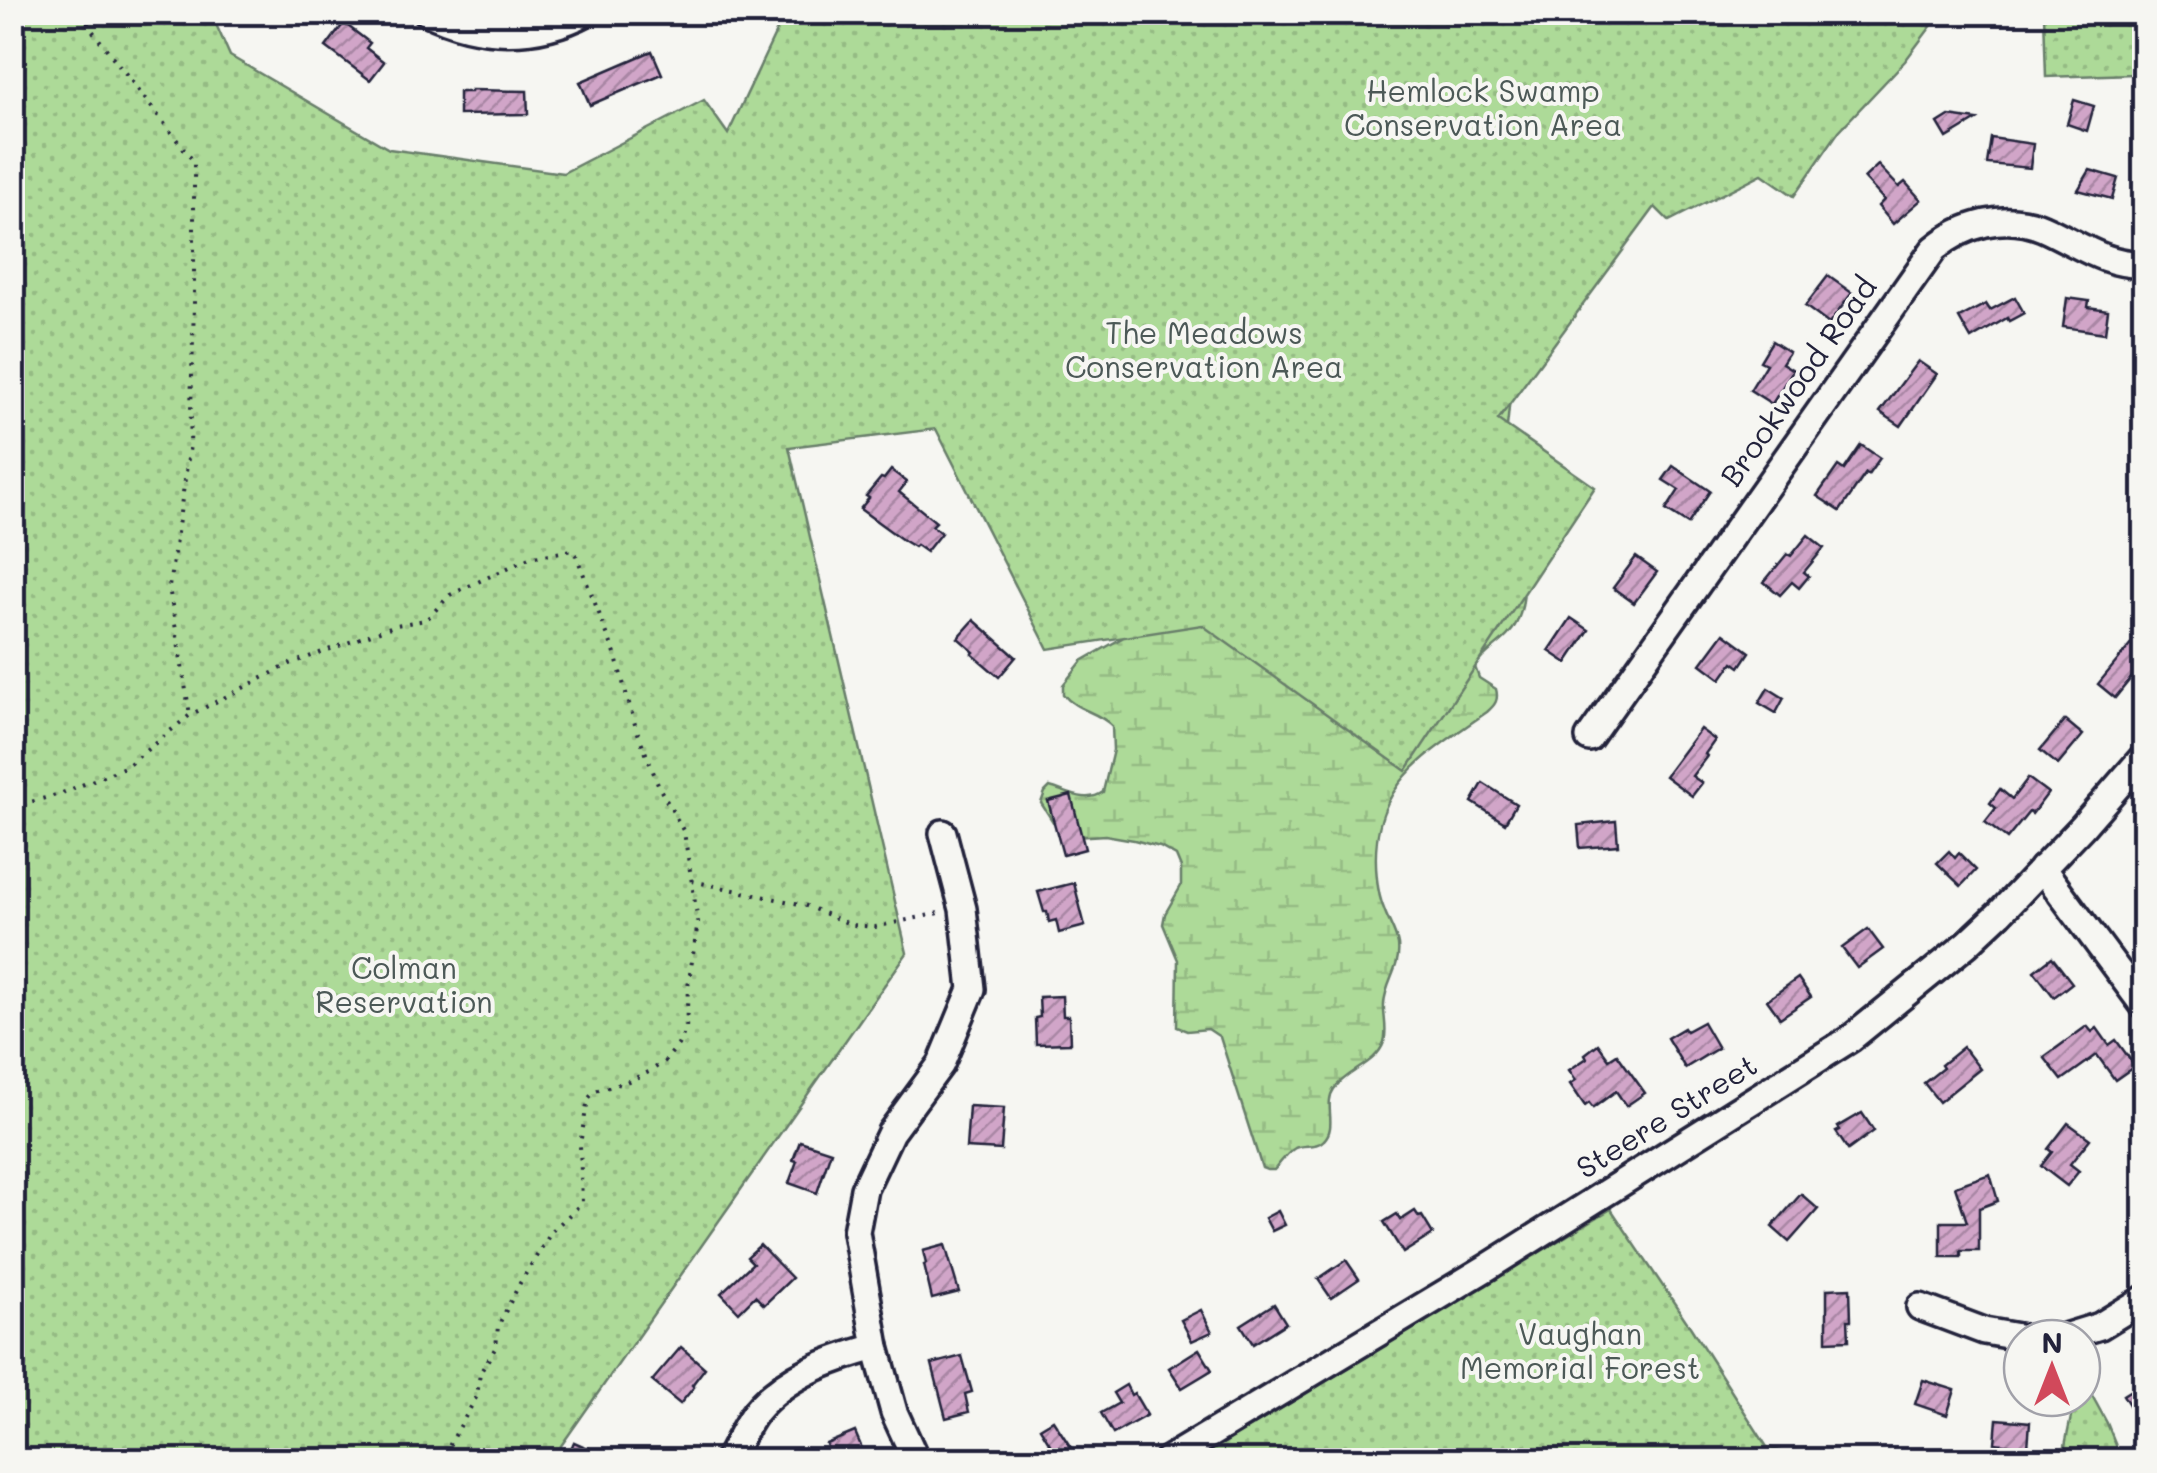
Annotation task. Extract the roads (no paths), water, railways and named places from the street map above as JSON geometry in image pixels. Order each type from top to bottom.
[{"type":"street","points":[[427,12],[465,27],[504,32],[542,29],[587,12]]},
{"type":"street","name":"Brookwood Road","points":[[1589,738],[1934,249],[1971,227],[2014,221],[2045,229],[2113,262],[2144,264]]},
{"type":"street","name":"Steere Street","points":[[1167,1460],[1488,1267],[1850,1039],[1967,944],[2025,888],[2144,756]]},
{"type":"street","points":[[916,1460],[894,1412],[876,1347],[856,1232],[864,1189],[892,1132],[941,1064],[972,989],[963,909],[943,833]]},
{"type":"street","points":[[2042,868],[2144,1006]]},
{"type":"street","points":[[2102,1325],[2144,1299]]},
{"type":"street","points":[[1920,1307],[2002,1334]]},
{"type":"street","points":[[728,1460],[756,1412],[787,1382],[837,1358],[876,1347]]},
{"type":"park label","name":"Hemlock Swamp Conservation Area","points":[[1483,109]]},
{"type":"park label","name":"The Meadows Conservation Area","points":[[1204,351]]},
{"type":"park label","name":"Colman Reservation","points":[[404,986]]},
{"type":"park label","name":"Vaughan Memorial Forest","points":[[1580,1352]]}]
